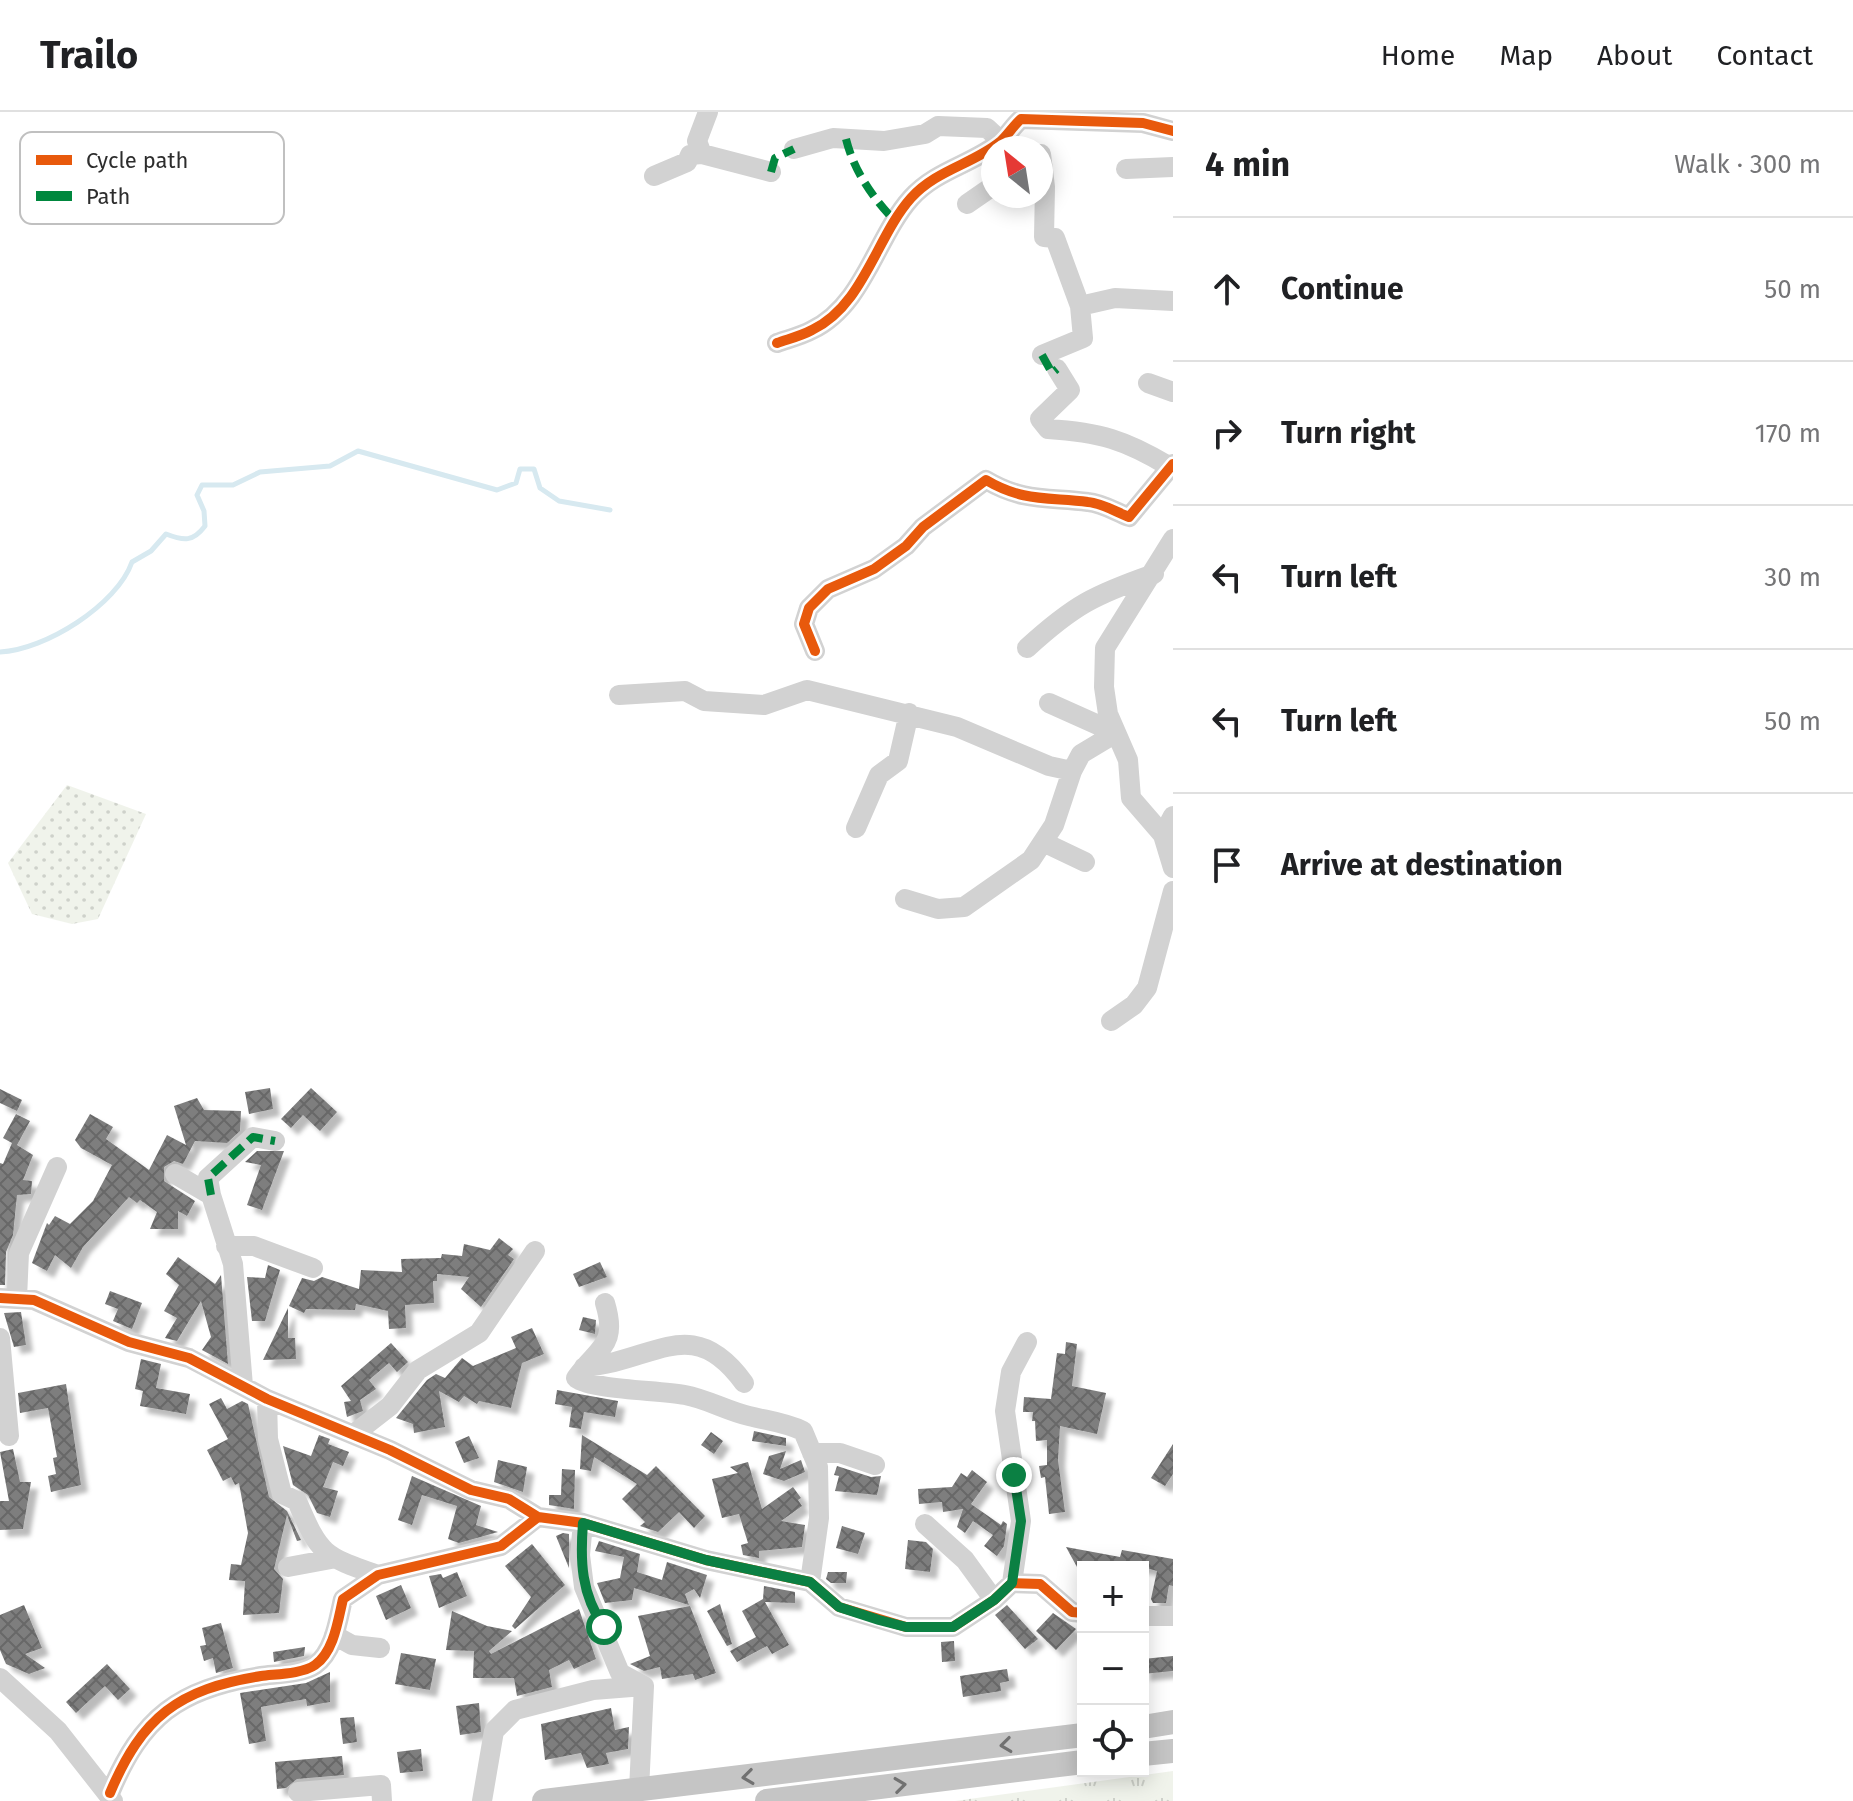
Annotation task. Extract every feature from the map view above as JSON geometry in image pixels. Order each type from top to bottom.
[{"type":"main road","points":[[1149,1726],[1173,1722]]},
{"type":"main road","points":[[544,1801],[1077,1736]]},
{"type":"main road","points":[[1149,1753],[1173,1751]]},
{"type":"main road","points":[[767,1801],[1077,1763]]},
{"type":"street","points":[[702,154],[697,141],[708,112]]},
{"type":"street","points":[[1027,117],[1035,136]]},
{"type":"street","points":[[1009,136],[1027,117],[1138,117],[1173,131]]},
{"type":"street","points":[[794,149],[833,138],[884,141],[925,134],[938,126],[987,128],[993,136]]},
{"type":"street","points":[[654,176],[687,162],[690,155],[702,154],[771,172]]},
{"type":"street","points":[[777,343],[814,330],[836,311],[866,275],[886,234],[912,197],[940,173],[981,154]]},
{"type":"street","points":[[1126,169],[1173,167]]},
{"type":"street","points":[[967,204],[981,194]]},
{"type":"street","points":[[815,651],[804,624],[809,608],[828,589],[874,569],[986,480],[1009,494],[1054,502],[1091,502],[1129,517],[1171,466],[1105,434],[1048,429],[1040,419],[1070,390],[1050,362],[1083,338],[1080,306],[1055,238],[1044,237],[1045,208]]},
{"type":"street","points":[[1080,306],[1115,298],[1173,301]]},
{"type":"street","points":[[1148,383],[1173,392]]},
{"type":"street","points":[[1173,539],[1154,574],[1105,648],[1104,687],[1116,733],[1128,760],[1131,798],[1168,825],[1173,868]]},
{"type":"street","points":[[1027,648],[1068,611],[1100,593],[1154,574]]},
{"type":"street","points":[[619,695],[685,691],[704,701],[764,705],[807,690],[957,727],[1049,766],[1072,771]]},
{"type":"street","points":[[1049,703],[1116,733]]},
{"type":"street","points":[[856,828],[879,775],[898,761],[909,713]]},
{"type":"street","points":[[905,899],[938,909],[964,907],[1031,860],[1054,825],[1081,754],[1116,733]]},
{"type":"street","points":[[1043,842],[1085,862]]},
{"type":"street","points":[[1111,1021],[1134,1005],[1147,988],[1173,891]]},
{"type":"street","points":[[243,1386],[233,1264],[208,1178],[253,1137],[275,1141]]},
{"type":"street","points":[[57,1167],[19,1253],[9,1298],[34,1300],[129,1342],[189,1358],[267,1399],[354,1434],[471,1490],[509,1499],[538,1517],[583,1523],[706,1560],[810,1582],[839,1607],[906,1627],[953,1627],[994,1600],[1012,1583],[1021,1521],[1005,1411],[1011,1372],[1027,1342]]},
{"type":"street","points":[[175,1174],[211,1195]]},
{"type":"street","points":[[226,1246],[254,1246],[313,1268]]},
{"type":"street","points":[[354,1434],[390,1406],[418,1370],[479,1333],[507,1298],[535,1251]]},
{"type":"street","points":[[605,1303],[612,1326],[607,1345],[576,1378],[587,1386],[642,1388],[689,1395],[750,1416],[779,1420],[803,1431],[818,1467],[819,1518],[810,1582]]},
{"type":"street","points":[[0,1338],[9,1436]]},
{"type":"street","points":[[584,1367],[610,1365],[663,1346],[707,1347],[731,1365],[744,1383]]},
{"type":"street","points":[[267,1399],[268,1439],[282,1494],[297,1501],[314,1541],[331,1559],[378,1575]]},
{"type":"street","points":[[812,1453],[840,1453],[875,1465]]},
{"type":"street","points":[[111,1797],[124,1758],[147,1726],[174,1702],[238,1679],[313,1667],[324,1656],[334,1635],[343,1599],[378,1575],[501,1546],[538,1517]]},
{"type":"street","points":[[583,1523],[580,1555],[592,1610],[604,1627],[620,1673],[644,1686]]},
{"type":"street","points":[[925,1524],[965,1560],[994,1600]]},
{"type":"street","points":[[288,1567],[331,1559]]},
{"type":"street","points":[[1012,1583],[1040,1584],[1072,1612],[1077,1612]]},
{"type":"street","points":[[1149,1616],[1173,1616]]},
{"type":"street","points":[[334,1635],[352,1645],[380,1648]]},
{"type":"street","points":[[0,1678],[58,1731],[111,1797]]},
{"type":"street","points":[[639,1790],[644,1686]]},
{"type":"street","points":[[482,1801],[494,1731],[515,1710],[593,1690],[644,1686]]},
{"type":"street","points":[[298,1792],[381,1785],[382,1801]]},
{"type":"green space","points":[[67,785],[146,814],[98,919],[72,924],[32,914],[8,863]]},
{"type":"green space","points":[[1173,1771],[1173,1801],[955,1801],[1129,1777],[1149,1777],[1149,1774]]},
{"type":"building","points":[[270,1088],[273,1109],[249,1114],[245,1092]]},
{"type":"building","points":[[311,1088],[337,1112],[320,1131],[303,1115],[291,1128],[281,1119]]},
{"type":"building","points":[[0,1089],[22,1100],[17,1111],[0,1103]]},
{"type":"building","points":[[197,1098],[204,1110],[241,1111],[240,1131],[227,1143],[195,1141],[183,1164],[174,1161],[164,1167],[164,1181],[195,1201],[187,1216],[178,1211],[178,1229],[150,1229],[157,1212],[140,1200],[137,1203],[129,1197],[83,1247],[71,1268],[55,1255],[47,1271],[32,1263],[47,1223],[49,1225],[55,1216],[70,1224],[93,1201],[112,1165],[81,1148],[75,1140],[90,1114],[113,1127],[106,1139],[149,1170],[167,1135],[186,1145],[174,1106]]},
{"type":"building","points":[[16,1114],[30,1121],[17,1145],[33,1155],[23,1180],[32,1181],[31,1194],[17,1195],[13,1235],[6,1252],[5,1285],[0,1285],[0,1163],[3,1164],[12,1143],[3,1138]]},
{"type":"building","points":[[257,1151],[284,1151],[262,1210],[247,1205],[261,1165],[245,1162]]},
{"type":"building","points":[[499,1238],[513,1249],[508,1255],[514,1259],[481,1307],[461,1289],[469,1277],[437,1274],[437,1281],[433,1281],[434,1303],[405,1305],[406,1328],[389,1329],[388,1311],[356,1304],[355,1310],[306,1309],[304,1313],[289,1306],[302,1278],[314,1281],[322,1277],[359,1289],[361,1270],[402,1272],[401,1259],[441,1258],[442,1254],[462,1256],[464,1244],[490,1250]]},
{"type":"building","points":[[178,1257],[215,1284],[221,1275],[228,1364],[202,1350],[211,1337],[201,1301],[177,1341],[165,1338],[177,1318],[164,1311],[179,1285],[166,1274]]},
{"type":"building","points":[[600,1262],[607,1277],[579,1287],[573,1274]]},
{"type":"building","points":[[268,1265],[280,1270],[265,1321],[252,1321],[247,1277],[265,1278]]},
{"type":"building","points":[[110,1291],[142,1303],[132,1329],[113,1321],[118,1309],[105,1304]]},
{"type":"building","points":[[288,1308],[288,1338],[295,1338],[296,1359],[263,1360]]},
{"type":"building","points":[[21,1312],[26,1345],[14,1347],[4,1313]]},
{"type":"building","points":[[583,1317],[596,1320],[595,1334],[579,1330]]},
{"type":"building","points":[[532,1328],[544,1354],[522,1363],[511,1408],[479,1401],[477,1404],[464,1396],[459,1402],[439,1391],[445,1427],[414,1433],[413,1424],[396,1418],[427,1380],[436,1374],[445,1378],[462,1358],[473,1366],[516,1348],[511,1337]]},
{"type":"building","points":[[1066,1342],[1077,1344],[1072,1386],[1106,1393],[1097,1434],[1060,1426],[1058,1460],[1065,1512],[1049,1514],[1045,1477],[1041,1478],[1039,1466],[1047,1465],[1047,1440],[1036,1441],[1033,1412],[1023,1412],[1024,1397],[1051,1399],[1057,1353],[1065,1354]]},
{"type":"building","points":[[391,1343],[408,1362],[397,1372],[389,1363],[369,1380],[376,1389],[360,1400],[363,1411],[347,1417],[344,1402],[351,1401],[341,1386]]},
{"type":"building","points":[[141,1359],[161,1364],[156,1388],[190,1394],[186,1414],[140,1406],[143,1391],[135,1389]]},
{"type":"building","points":[[66,1384],[81,1485],[51,1492],[48,1476],[56,1474],[53,1458],[57,1457],[48,1408],[20,1413],[18,1393]]},
{"type":"building","points":[[557,1390],[618,1401],[615,1417],[584,1412],[581,1429],[569,1427],[572,1407],[555,1404]]},
{"type":"building","points":[[221,1398],[227,1409],[242,1401],[248,1404],[269,1497],[287,1511],[301,1540],[297,1541],[287,1515],[274,1569],[283,1579],[279,1613],[243,1615],[245,1581],[229,1580],[231,1564],[241,1565],[248,1533],[239,1483],[235,1485],[231,1477],[223,1481],[207,1450],[228,1439],[209,1404]]},
{"type":"building","points":[[754,1431],[786,1438],[786,1446],[752,1441]]},
{"type":"building","points":[[711,1432],[723,1441],[714,1454],[701,1445]]},
{"type":"building","points":[[319,1435],[330,1439],[328,1444],[349,1452],[343,1466],[333,1462],[323,1487],[338,1491],[330,1517],[317,1513],[308,1495],[293,1485],[283,1446],[311,1456]]},
{"type":"building","points":[[582,1435],[647,1475],[656,1466],[705,1516],[694,1528],[679,1512],[658,1532],[640,1526],[645,1522],[622,1499],[637,1484],[594,1457],[591,1471],[580,1469]]},
{"type":"building","points":[[469,1436],[479,1458],[464,1463],[455,1442]]},
{"type":"building","points":[[1173,1444],[1173,1474],[1165,1486],[1151,1478]]},
{"type":"building","points":[[13,1449],[20,1482],[31,1482],[23,1529],[0,1530],[0,1501],[9,1501],[0,1452]]},
{"type":"building","points":[[786,1451],[780,1469],[801,1460],[805,1472],[784,1481],[763,1474],[769,1456]]},
{"type":"building","points":[[498,1460],[527,1467],[523,1492],[494,1482]]},
{"type":"building","points":[[748,1462],[762,1509],[793,1487],[801,1498],[798,1500],[802,1506],[781,1521],[805,1525],[802,1547],[759,1551],[759,1558],[743,1555],[741,1545],[748,1543],[739,1514],[722,1518],[712,1479],[738,1473],[730,1467]]},
{"type":"building","points":[[837,1466],[871,1477],[881,1476],[877,1495],[835,1491],[839,1476],[834,1475]]},
{"type":"building","points":[[562,1469],[575,1470],[574,1509],[549,1505],[549,1495],[561,1495]]},
{"type":"building","points":[[972,1470],[987,1482],[971,1504],[1001,1525],[1003,1521],[1007,1524],[1004,1546],[997,1556],[984,1546],[993,1535],[973,1521],[965,1533],[957,1527],[963,1509],[943,1512],[942,1502],[919,1504],[918,1489],[952,1487],[961,1473],[967,1477]]},
{"type":"building","points":[[412,1476],[481,1506],[476,1525],[498,1532],[459,1543],[448,1539],[457,1506],[422,1495],[412,1525],[398,1520]]},
{"type":"building","points":[[842,1526],[865,1533],[858,1554],[836,1548]]},
{"type":"building","points":[[569,1534],[569,1568],[556,1536]]},
{"type":"building","points":[[908,1540],[926,1542],[933,1549],[930,1572],[905,1569]]},
{"type":"building","points":[[599,1541],[640,1554],[637,1572],[662,1580],[667,1562],[707,1575],[700,1598],[694,1589],[685,1594],[689,1605],[634,1588],[632,1600],[605,1603],[597,1583],[620,1578],[624,1557],[595,1551]]},
{"type":"building","points":[[532,1544],[565,1585],[515,1629],[512,1626],[531,1597],[505,1566]]},
{"type":"building","points":[[1066,1547],[1120,1557],[1122,1550],[1173,1559],[1173,1586],[1169,1585],[1166,1603],[1153,1603],[1151,1599],[1157,1571],[1149,1569],[1149,1561],[1077,1561],[1077,1567]]},
{"type":"building","points":[[457,1572],[467,1596],[439,1608],[429,1576],[441,1574],[443,1578]]},
{"type":"building","points":[[828,1572],[847,1572],[846,1583],[831,1583],[826,1579]]},
{"type":"building","points":[[401,1585],[411,1608],[386,1620],[376,1596]]},
{"type":"building","points":[[764,1586],[795,1592],[795,1603],[765,1602],[789,1645],[772,1654],[767,1646],[737,1662],[730,1651],[756,1637],[742,1611],[763,1599]]},
{"type":"building","points":[[720,1604],[732,1644],[727,1646],[707,1611]]},
{"type":"building","points":[[24,1605],[42,1648],[25,1654],[45,1668],[29,1674],[6,1664],[0,1650],[0,1615]]},
{"type":"building","points":[[1007,1605],[1038,1639],[1025,1649],[995,1615]]},
{"type":"building","points":[[690,1606],[716,1673],[695,1680],[693,1674],[662,1679],[660,1667],[644,1671],[630,1664],[650,1656],[638,1616]]},
{"type":"building","points":[[579,1609],[596,1659],[574,1669],[569,1660],[549,1670],[552,1687],[517,1696],[514,1678],[473,1678],[474,1651],[446,1650],[452,1611],[487,1626],[512,1631],[489,1651],[491,1654]]},
{"type":"building","points":[[1053,1613],[1076,1629],[1056,1650],[1036,1631]]},
{"type":"building","points":[[221,1623],[233,1668],[216,1673],[213,1658],[204,1661],[200,1646],[206,1645],[202,1628]]},
{"type":"building","points":[[954,1641],[955,1661],[942,1662],[941,1642]]},
{"type":"building","points":[[305,1647],[304,1656],[274,1662],[273,1652]]},
{"type":"building","points":[[401,1653],[436,1659],[430,1690],[395,1684]]},
{"type":"building","points":[[1173,1656],[1173,1671],[1149,1673],[1149,1658]]},
{"type":"building","points":[[107,1664],[130,1689],[118,1700],[105,1686],[76,1713],[66,1702]]},
{"type":"building","points":[[1007,1669],[1009,1681],[1000,1683],[1001,1691],[963,1697],[960,1676]]},
{"type":"building","points":[[330,1672],[330,1702],[307,1706],[306,1699],[261,1707],[266,1741],[249,1744],[240,1693],[306,1683]]},
{"type":"building","points":[[479,1703],[481,1732],[460,1735],[456,1706]]},
{"type":"building","points":[[611,1708],[615,1730],[629,1727],[628,1749],[606,1753],[609,1764],[587,1768],[581,1753],[545,1760],[541,1724]]},
{"type":"building","points":[[354,1717],[357,1742],[343,1744],[340,1718]]},
{"type":"building","points":[[421,1749],[423,1771],[400,1773],[397,1752]]},
{"type":"building","points":[[342,1756],[344,1775],[297,1779],[286,1788],[277,1789],[275,1762]]},
{"type":"waterway","points":[[0,652],[38,643],[96,609],[124,578],[132,562],[151,551],[166,534],[183,539],[196,535],[205,526],[204,511],[197,495],[202,485],[233,485],[260,472],[330,466],[358,451],[497,490],[516,483],[520,469],[534,469],[540,488],[559,501],[610,510]]},
{"type":"marked path","points":[[846,139],[865,183],[895,221]]},
{"type":"marked path","points":[[771,172],[775,158],[794,149]]},
{"type":"marked path","points":[[1042,355],[1052,373],[1057,369]]},
{"type":"marked path","points":[[211,1195],[208,1178],[253,1137],[275,1141]]},
{"type":"cycle path","points":[[777,343],[808,332],[830,319],[857,288],[911,198],[943,174],[989,150],[1021,119],[1143,123],[1173,131]]},
{"type":"cycle path","points":[[815,651],[804,624],[809,608],[828,589],[874,569],[906,546],[923,527],[986,480],[1012,492],[1093,503],[1129,517],[1173,464]]},
{"type":"cycle path","points":[[0,1298],[34,1300],[129,1342],[189,1358],[267,1399],[390,1450],[471,1490],[509,1499],[538,1517]]},
{"type":"cycle path","points":[[110,1793],[135,1744],[166,1711],[207,1689],[310,1668],[331,1644],[343,1599],[378,1575],[501,1546],[538,1517],[583,1523],[706,1560],[810,1582],[839,1607],[906,1627],[953,1627],[994,1600],[1012,1583],[1040,1584],[1072,1612],[1077,1612]]},
{"type":"route","points":[[604,1627],[592,1610],[584,1587],[580,1555],[583,1523],[706,1560],[810,1582],[839,1607],[879,1620],[906,1627],[953,1627],[994,1600],[1012,1583],[1021,1521],[1014,1475]]}]
